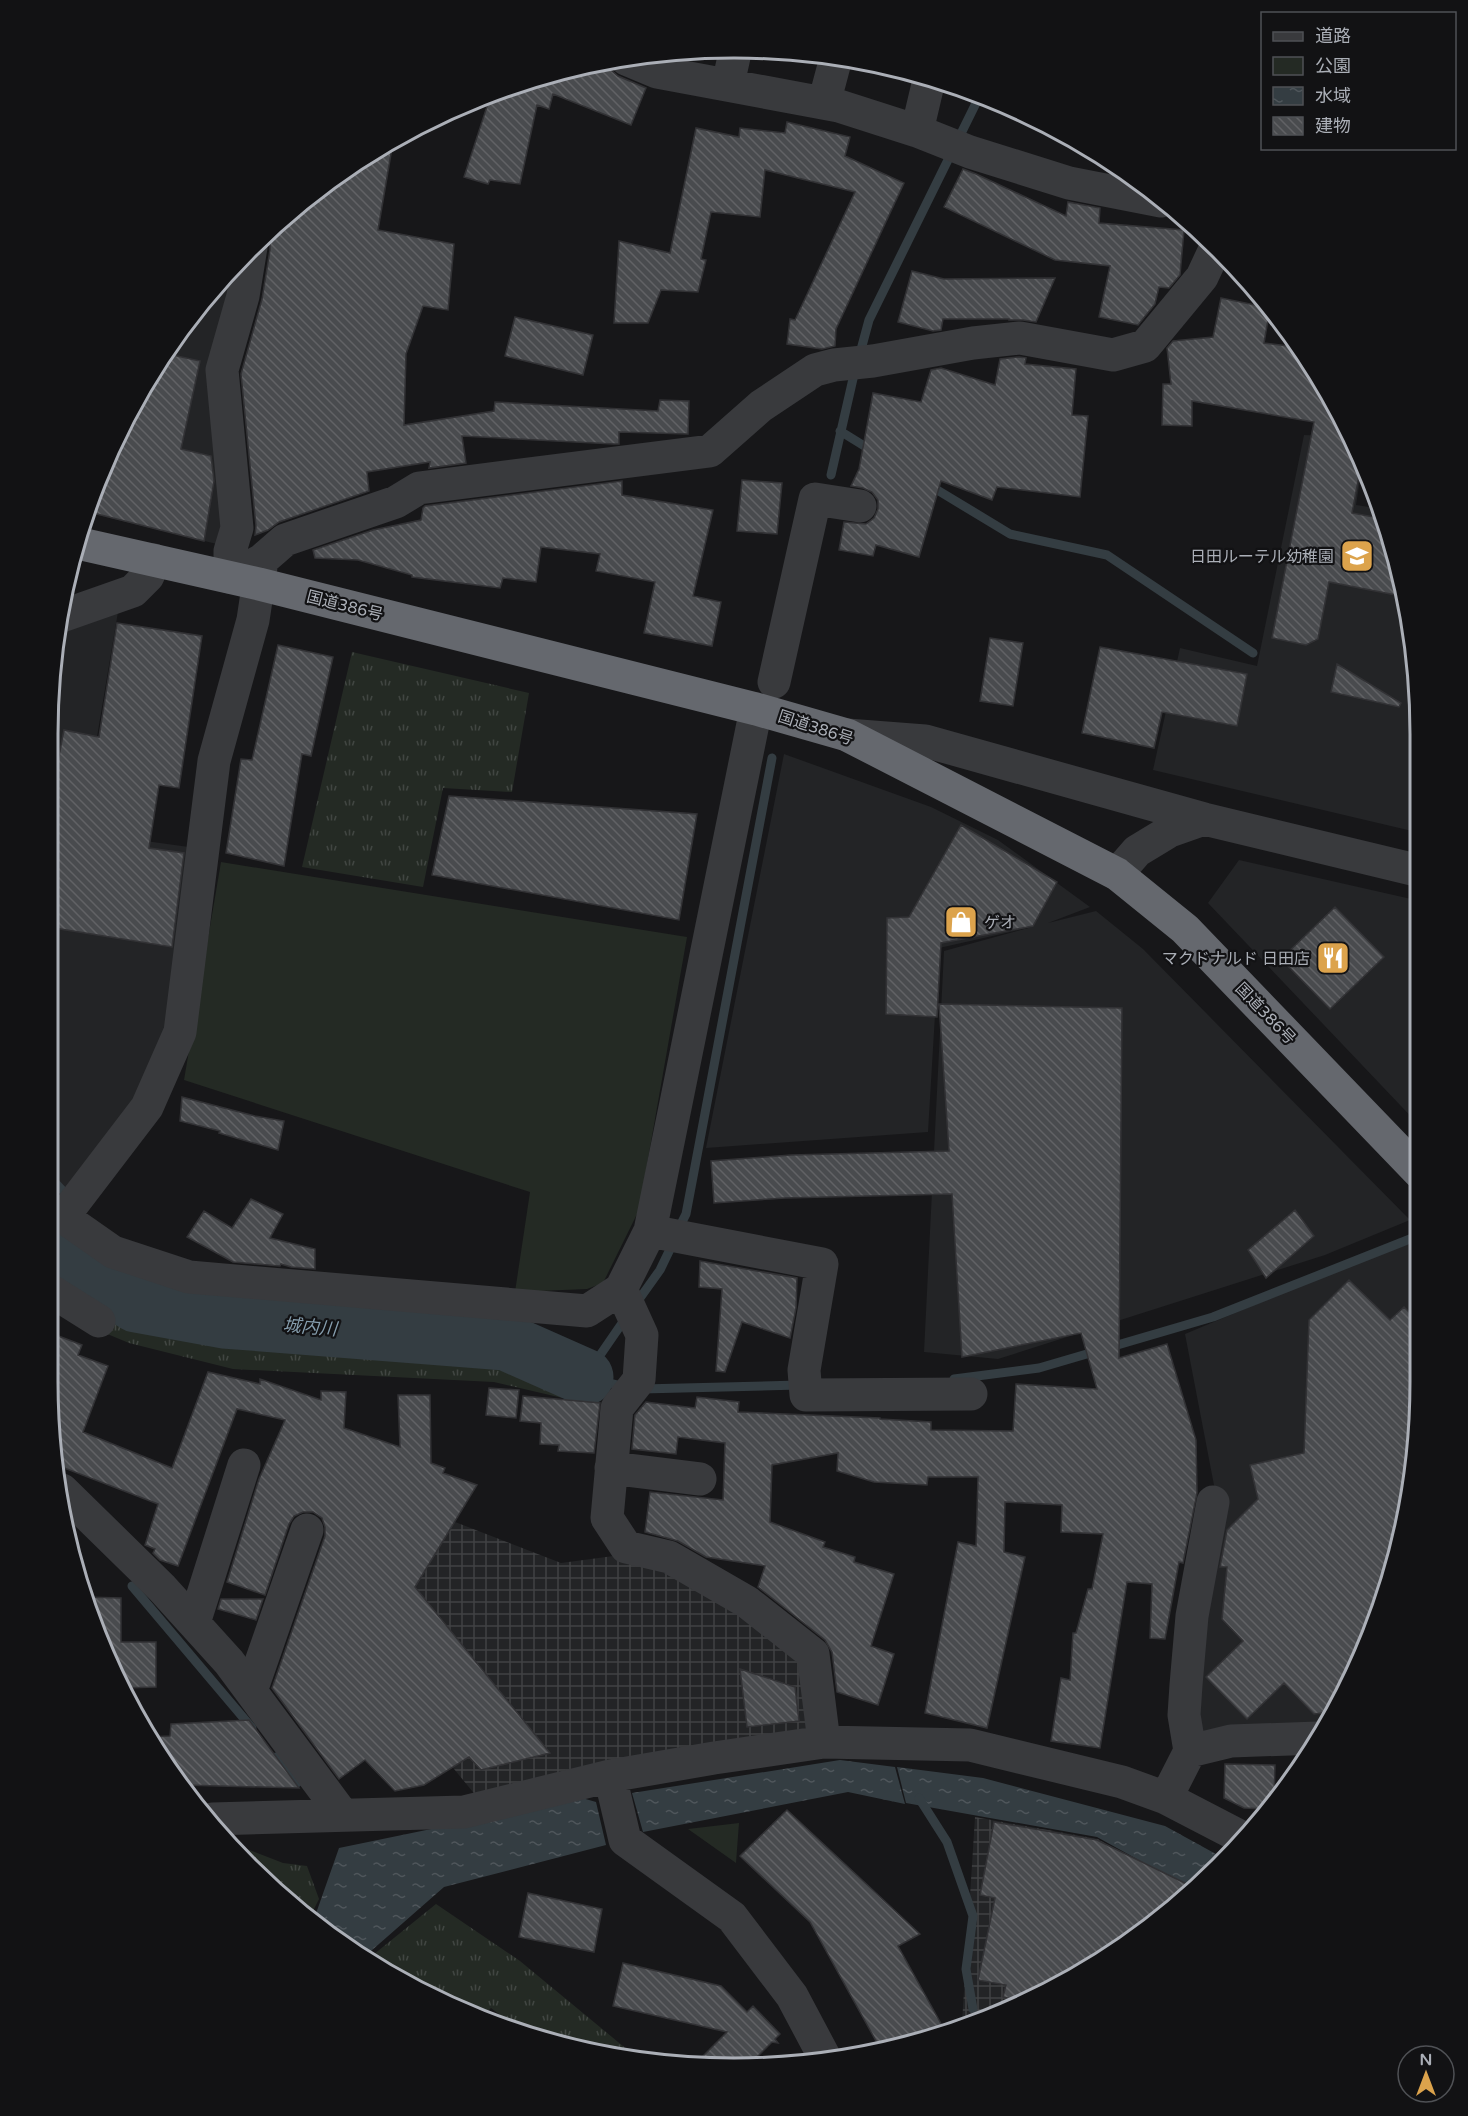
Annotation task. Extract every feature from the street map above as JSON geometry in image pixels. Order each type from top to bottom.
[{"type":"highway","name":"国道386号","points":[[86,545],[154,560],[250,574],[846,735],[1117,874],[1185,929],[1410,1163]]},
{"type":"street","points":[[728,84],[734,58]]},
{"type":"street","points":[[640,65],[657,72],[824,102],[1069,183],[1145,198]]},
{"type":"street","points":[[824,102],[834,66]]},
{"type":"street","points":[[928,135],[929,88]]},
{"type":"street","points":[[250,574],[285,540],[396,502],[419,488],[710,452],[761,406],[815,370],[973,343],[1020,338],[1113,355],[1145,346],[1203,277],[1212,256]]},
{"type":"street","points":[[58,1205],[147,1107],[180,1032],[214,760],[253,620],[250,574],[230,551],[237,528],[222,370],[243,296],[248,265]]},
{"type":"street","points":[[774,682],[815,499],[860,506]]},
{"type":"street","points":[[69,613],[133,591],[148,576],[154,560]]},
{"type":"street","points":[[58,1210],[112,1252],[189,1277],[587,1311],[621,1289],[669,1235],[756,709]]},
{"type":"street","points":[[846,735],[925,741],[1204,819],[1410,869]]},
{"type":"street","points":[[1117,874],[1137,851],[1170,831],[1204,819]]},
{"type":"street","points":[[669,1235],[822,1264],[805,1384],[971,1394]]},
{"type":"street","points":[[621,1289],[642,1335],[639,1380],[617,1408],[607,1518],[626,1547],[669,1557],[747,1602],[813,1654],[824,1742]]},
{"type":"street","points":[[58,1295],[99,1321]]},
{"type":"street","points":[[194,1623],[244,1465]]},
{"type":"street","points":[[611,1468],[700,1479]]},
{"type":"street","points":[[68,1496],[162,1588],[229,1662],[342,1814]]},
{"type":"street","points":[[1166,1798],[1190,1751],[1184,1714],[1192,1616],[1213,1502]]},
{"type":"street","points":[[251,1691],[307,1530]]},
{"type":"street","points":[[1190,1751],[1231,1741],[1308,1738]]},
{"type":"street","points":[[219,1819],[464,1812],[610,1776],[824,1742],[970,1745],[1122,1782],[1166,1798],[1236,1834]]},
{"type":"street","points":[[610,1776],[625,1840],[732,1917],[792,1996],[822,2052]]},
{"type":"shaded area","points":[[238,276],[221,545],[95,514],[128,435],[149,396],[198,323]]},
{"type":"shaded area","points":[[1304,435],[1341,437],[1360,480],[1356,505],[1370,507],[1397,602],[1408,690],[1410,831],[1153,770],[1180,648],[1257,666]]},
{"type":"shaded area","points":[[120,600],[81,832],[196,848],[187,951],[143,1105],[71,1194],[58,1181],[58,734],[60,690],[68,618]]},
{"type":"shaded area","points":[[784,754],[931,807],[998,840],[1090,907],[1048,923],[1096,911],[1143,949],[1410,1220],[1325,1255],[998,1359],[924,1352],[944,951],[1032,927],[939,948],[928,1132],[706,1148]]},
{"type":"shaded area","points":[[1239,860],[1410,899],[1410,1115],[1208,903]]},
{"type":"shaded area","points":[[1410,1244],[1410,1382],[1405,1457],[1384,1564],[1374,1599],[1340,1681],[1313,1729],[1197,1734],[1218,1506],[1185,1334],[1345,1267]]},
{"type":"shaded area","points":[[406,1503],[561,1563],[621,1555],[668,1568],[802,1656],[811,1732],[477,1797],[345,1636]]},
{"type":"shaded area","points":[[975,1817],[1098,1839],[1180,1889],[1109,1944],[1072,1967],[1033,1988],[962,2018]]},
{"type":"green space","points":[[352,652],[529,693],[512,792],[443,788],[423,887],[302,867]]},
{"type":"green space","points":[[221,862],[687,937],[639,1210],[603,1283],[587,1289],[515,1292],[530,1192],[184,1080]]},
{"type":"green space","points":[[58,1268],[116,1305],[209,1330],[507,1362],[569,1390],[567,1399],[494,1382],[233,1369],[129,1343],[93,1328],[58,1309]]},
{"type":"green space","points":[[739,1823],[736,1863],[688,1829]]},
{"type":"green space","points":[[246,1848],[283,1863],[307,1866],[319,1899],[313,1910]]},
{"type":"green space","points":[[436,1904],[520,1961],[626,2049],[602,2045],[517,2022],[502,2016],[491,2008],[488,2011],[435,1988],[375,1954]]},
{"type":"water","points":[[840,1760],[895,1767],[905,1804],[848,1792],[643,1832],[632,1793]]},
{"type":"water","points":[[897,1767],[983,1778],[1165,1826],[1217,1855],[1184,1885],[1097,1837],[906,1803]]},
{"type":"water","points":[[582,1798],[596,1802],[606,1845],[444,1887],[371,1951],[316,1913],[339,1848]]},
{"type":"building","points":[[611,70],[618,76],[646,88],[631,125],[553,94],[549,109],[537,105],[520,184],[490,180],[488,184],[464,177],[487,105],[517,94]]},
{"type":"building","points":[[787,122],[850,137],[845,156],[904,183],[836,329],[835,346],[822,349],[787,344],[790,319],[795,320],[855,192],[765,170],[760,217],[711,212],[701,259],[706,260],[698,292],[661,290],[648,323],[614,323],[619,241],[670,253],[696,128],[739,137],[740,128],[785,133]]},
{"type":"building","points":[[391,152],[378,230],[454,244],[448,310],[423,306],[406,354],[404,425],[494,411],[495,402],[658,411],[660,400],[689,401],[688,434],[619,432],[619,444],[462,436],[466,463],[429,468],[430,462],[367,472],[369,491],[279,522],[255,535],[241,374],[262,299],[270,243],[323,198]]},
{"type":"building","points":[[963,169],[1066,216],[1068,202],[1100,208],[1099,223],[1183,230],[1180,275],[1169,288],[1159,287],[1155,304],[1138,325],[1099,317],[1110,266],[1055,260],[944,207]]},
{"type":"building","points":[[912,271],[944,279],[1055,278],[1036,322],[1009,319],[943,319],[941,330],[933,331],[898,322]]},
{"type":"building","points":[[1221,298],[1255,305],[1268,320],[1264,343],[1286,346],[1319,396],[1340,435],[1359,477],[1352,513],[1374,517],[1395,595],[1329,582],[1318,639],[1306,645],[1272,638],[1314,422],[1192,401],[1192,426],[1162,425],[1163,384],[1171,384],[1167,348],[1173,341],[1213,337]]},
{"type":"building","points":[[515,317],[593,335],[583,375],[505,356]]},
{"type":"building","points":[[175,355],[200,361],[181,449],[211,456],[214,481],[204,541],[95,514],[128,435]]},
{"type":"building","points":[[1026,358],[1025,364],[1076,369],[1072,415],[1088,416],[1080,497],[997,487],[992,500],[941,481],[919,557],[876,545],[873,556],[839,550],[844,522],[866,524],[874,518],[878,509],[878,500],[872,492],[851,486],[859,469],[873,393],[921,402],[931,370],[941,368],[995,385],[1000,359]]},
{"type":"building","points":[[742,480],[782,483],[777,534],[737,531]]},
{"type":"building","points":[[622,481],[622,495],[713,510],[693,596],[721,602],[712,646],[644,633],[655,582],[596,571],[600,554],[541,547],[536,582],[503,578],[500,588],[412,577],[412,575],[358,560],[315,558],[313,550],[373,530],[421,520],[425,506]]},
{"type":"building","points":[[117,623],[202,636],[179,788],[159,785],[149,848],[184,853],[172,947],[58,929],[58,761],[64,730],[99,737]]},
{"type":"building","points":[[990,638],[1023,643],[1013,706],[980,701]]},
{"type":"building","points":[[278,645],[333,657],[311,756],[302,754],[284,866],[226,853],[241,759],[252,760]]},
{"type":"building","points":[[1100,647],[1247,674],[1237,726],[1162,712],[1154,748],[1082,733]]},
{"type":"building","points":[[1337,664],[1401,703],[1399,707],[1331,692]]},
{"type":"building","points":[[449,796],[697,814],[679,920],[432,875]]},
{"type":"building","name":"ゲオ","points":[[961,825],[1057,882],[1033,926],[941,943],[937,1017],[886,1014],[887,918],[909,917]]},
{"type":"building","name":"マクドナルド 日田店","points":[[1335,907],[1384,957],[1330,1009],[1281,959]]},
{"type":"building","points":[[939,1004],[1122,1008],[1119,1358],[1167,1344],[1196,1440],[1197,1493],[1183,1563],[1179,1562],[1165,1639],[1150,1638],[1152,1584],[1127,1582],[1100,1748],[1051,1741],[1061,1678],[1070,1680],[1073,1633],[1076,1633],[1088,1589],[1092,1589],[1103,1534],[1061,1532],[1062,1505],[1005,1502],[1004,1552],[1025,1557],[987,1728],[925,1713],[958,1542],[976,1546],[978,1477],[928,1477],[927,1485],[874,1482],[837,1471],[838,1453],[772,1465],[770,1522],[825,1542],[823,1547],[855,1557],[854,1562],[894,1574],[871,1646],[894,1654],[878,1705],[837,1692],[832,1652],[825,1640],[758,1587],[765,1566],[706,1557],[678,1541],[645,1532],[650,1492],[723,1500],[725,1443],[678,1437],[676,1454],[632,1449],[635,1415],[646,1402],[695,1408],[697,1397],[739,1402],[738,1412],[931,1422],[931,1430],[1013,1431],[1016,1384],[1097,1389],[1081,1333],[962,1357],[952,1194],[785,1198],[714,1203],[711,1161],[791,1155],[949,1151]]},
{"type":"building","points":[[182,1097],[284,1121],[278,1150],[180,1121]]},
{"type":"building","points":[[251,1199],[283,1214],[270,1238],[315,1249],[315,1269],[281,1264],[280,1266],[233,1262],[187,1237],[204,1211],[232,1228]]},
{"type":"building","points":[[1295,1210],[1314,1236],[1266,1278],[1248,1250]]},
{"type":"building","points":[[700,1261],[797,1278],[796,1308],[790,1338],[742,1322],[725,1372],[716,1371],[722,1289],[699,1287]]},
{"type":"building","points":[[1349,1280],[1390,1320],[1404,1307],[1410,1313],[1410,1382],[1404,1470],[1397,1514],[1374,1599],[1358,1641],[1323,1713],[1314,1714],[1284,1683],[1247,1719],[1206,1677],[1243,1641],[1222,1619],[1227,1567],[1220,1567],[1227,1530],[1258,1499],[1250,1465],[1304,1453],[1309,1320]]},
{"type":"building","points":[[58,1336],[82,1345],[78,1355],[108,1366],[83,1432],[172,1468],[208,1372],[260,1384],[260,1379],[321,1400],[321,1391],[346,1392],[344,1428],[400,1447],[398,1395],[430,1395],[431,1463],[445,1468],[443,1473],[477,1485],[415,1587],[550,1753],[481,1770],[469,1757],[424,1785],[395,1791],[365,1760],[339,1779],[272,1688],[325,1536],[322,1518],[313,1512],[303,1512],[294,1516],[289,1524],[265,1595],[227,1582],[259,1479],[285,1420],[237,1409],[178,1566],[160,1560],[153,1553],[155,1549],[145,1545],[158,1504],[64,1468],[58,1382]]},
{"type":"building","points":[[489,1388],[519,1390],[516,1418],[486,1415]]},
{"type":"building","points":[[523,1396],[600,1403],[594,1453],[558,1451],[559,1445],[540,1444],[541,1423],[520,1421]]},
{"type":"building","points":[[94,1597],[121,1598],[121,1642],[156,1642],[156,1687],[132,1688]]},
{"type":"building","points":[[221,1599],[263,1599],[256,1620],[218,1609]]},
{"type":"building","points":[[740,1669],[795,1687],[799,1721],[747,1727]]},
{"type":"building","points":[[249,1720],[299,1788],[192,1785],[159,1737],[170,1736],[171,1724]]},
{"type":"building","points":[[1225,1764],[1275,1765],[1274,1787],[1257,1809],[1244,1808],[1224,1798]]},
{"type":"building","points":[[787,1810],[920,1934],[898,1946],[942,2025],[877,2042],[810,1922],[740,1856]]},
{"type":"building","points":[[994,1822],[1097,1840],[1186,1884],[1109,1944],[1072,1967],[1010,1999],[1003,1997],[1006,1985],[978,1980],[995,1898],[980,1895]]},
{"type":"building","points":[[528,1893],[602,1909],[594,1952],[519,1937]]},
{"type":"building","points":[[623,1963],[721,1986],[747,2012],[753,2006],[780,2034],[775,2039],[778,2043],[772,2042],[757,2057],[702,2057],[727,2032],[613,2006]]},
{"type":"waterway","points":[[859,357],[869,320],[976,103]]},
{"type":"waterway","points":[[831,475],[855,370]]},
{"type":"waterway","points":[[840,431],[874,452]]},
{"type":"waterway","points":[[929,485],[1010,534],[1107,555],[1253,653]]},
{"type":"waterway","points":[[678,1230],[686,1214],[772,758]]},
{"type":"waterway","points":[[58,1186],[62,1190]]},
{"type":"waterway","points":[[954,1379],[1039,1368],[1213,1317],[1410,1239]]},
{"type":"waterway","points":[[635,1305],[660,1270],[673,1243]]},
{"type":"waterway","name":"城内川","points":[[58,1254],[136,1304],[224,1320],[506,1342],[585,1377]]},
{"type":"waterway","points":[[626,1387],[585,1377],[627,1316]]},
{"type":"waterway","points":[[642,1389],[799,1385]]},
{"type":"waterway","points":[[132,1586],[252,1728]]},
{"type":"waterway","points":[[276,1757],[297,1783]]},
{"type":"waterway","points":[[919,1798],[947,1842],[973,1916],[966,1969],[973,2009]]},
{"type":"place","name":"日田ルーテル幼稚園","points":[[1357,556]]},
{"type":"place","name":"ゲオ","points":[[961,922]]},
{"type":"place","name":"マクドナルド 日田店","points":[[1333,958]]}]
